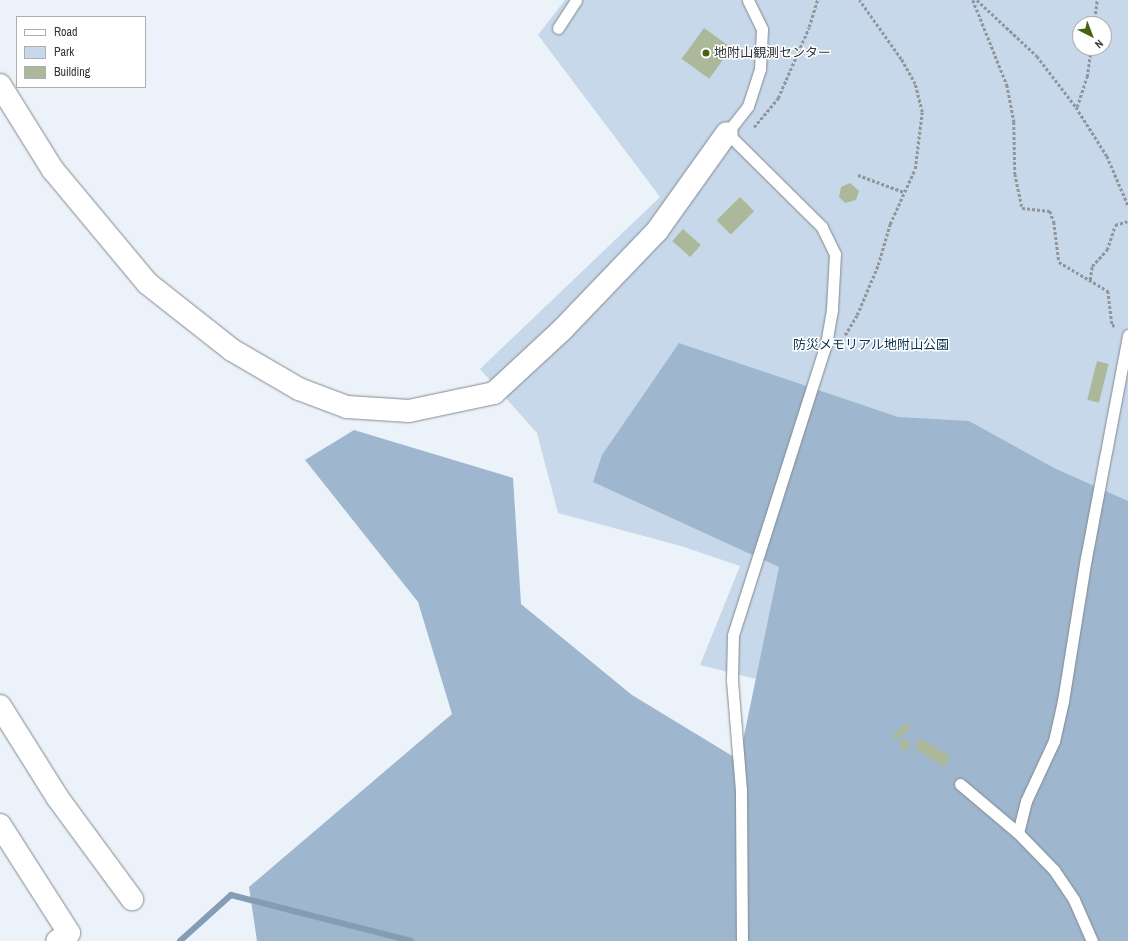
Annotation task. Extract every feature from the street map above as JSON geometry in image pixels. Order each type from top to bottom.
[{"type":"street","points":[[0,85],[53,170],[147,283],[232,350],[299,390],[347,407],[401,411],[494,393],[562,329],[657,231],[732,137]]},
{"type":"street","points":[[0,706],[57,797],[132,899]]},
{"type":"street","points":[[2,833],[69,933],[57,941]]},
{"type":"lane","points":[[558,28],[576,0]]},
{"type":"lane","points":[[742,941],[741,790],[732,680],[733,635],[826,344],[832,309],[835,254],[822,227],[732,137],[748,106],[760,69],[762,29],[748,0]]},
{"type":"lane","points":[[1018,833],[1026,801],[1054,741],[1063,701],[1125,331]]},
{"type":"lane","points":[[960,784],[1018,833],[1054,870],[1074,900],[1092,941]]},
{"type":"path","points":[[732,137],[758,123],[778,98],[809,26],[817,0]]},
{"type":"path","points":[[826,344],[837,346],[858,316],[918,154],[922,112],[915,84],[901,59],[859,0]]},
{"type":"path","points":[[972,0],[1007,85],[1014,122],[1015,174],[1018,196],[1022,208],[1050,211],[1054,222],[1059,262],[1108,290],[1112,325],[1125,331]]},
{"type":"path","points":[[977,0],[1037,56],[1076,108],[1107,156],[1128,205]]},
{"type":"path","points":[[1095,16],[1097,0]]},
{"type":"path","points":[[1076,108],[1087,77],[1090,56]]},
{"type":"path","points":[[858,175],[904,192]]},
{"type":"path","points":[[1090,280],[1092,266],[1107,250],[1115,225],[1128,221]]},
{"type":"green space","name":"防災メモリアル地附山公園","points":[[565,0],[1128,0],[1128,684],[812,693],[700,665],[740,566],[681,546],[558,513],[537,433],[480,369],[660,197],[538,35]]},
{"type":"shaded area","points":[[679,343],[898,417],[969,421],[1054,468],[1128,501],[1128,941],[257,941],[249,887],[452,714],[418,602],[305,460],[354,430],[513,478],[521,604],[632,695],[739,760],[779,567],[593,482],[602,455]]},
{"type":"building","name":"地附山観測センター","points":[[704,28],[732,48],[709,79],[682,59]]},
{"type":"building","points":[[850,183],[859,191],[856,200],[845,203],[839,197],[841,187]]},
{"type":"building","points":[[740,197],[754,211],[731,234],[717,220]]},
{"type":"building","points":[[683,229],[701,245],[690,257],[672,241]]},
{"type":"building","points":[[1097,361],[1109,364],[1099,403],[1087,400]]},
{"type":"building","points":[[906,723],[911,727],[896,740],[892,736]]},
{"type":"building","points":[[904,738],[911,746],[904,751],[898,744]]},
{"type":"building","points":[[921,738],[950,757],[944,767],[914,748]]},
{"type":"waterway","points":[[180,941],[231,895],[411,941]]},
{"type":"place","name":"地附山観測センター","points":[[706,53]]}]
